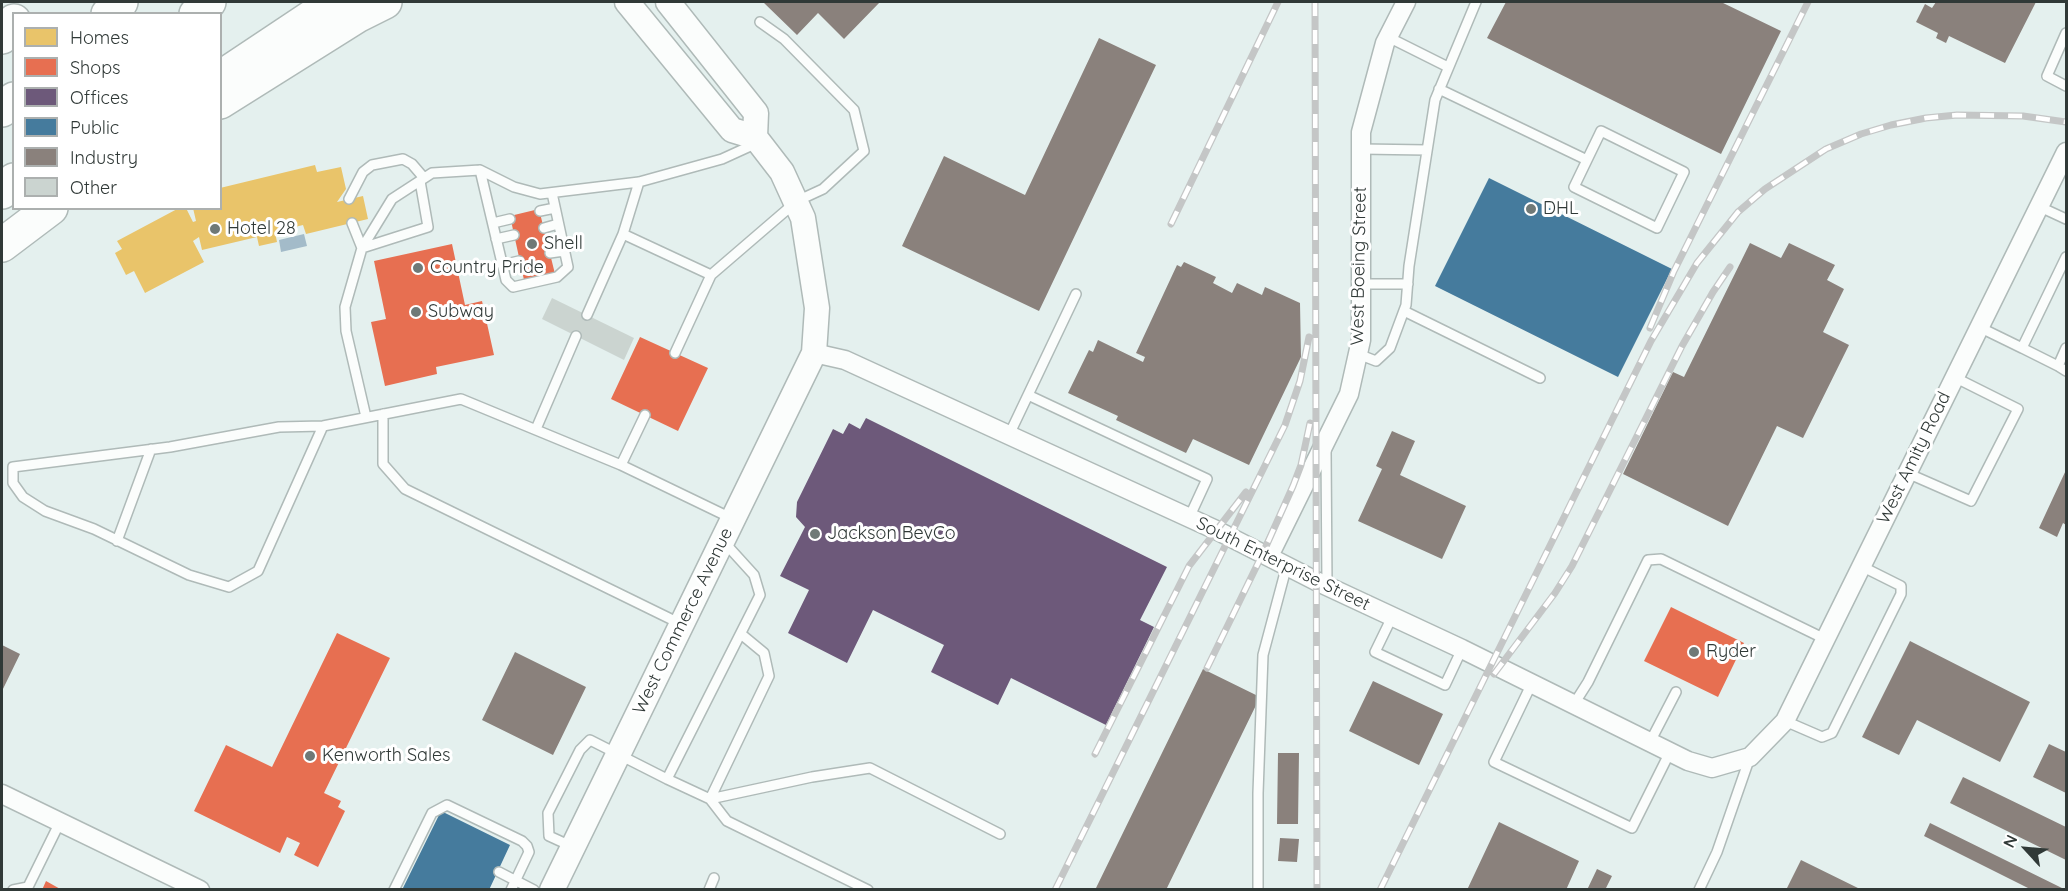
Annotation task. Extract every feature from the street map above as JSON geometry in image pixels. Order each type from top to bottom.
[{"type":"highway","points":[[222,77],[334,2]]},
{"type":"highway","points":[[222,101],[357,16],[385,2]]},
{"type":"highway","points":[[2,37],[12,24]]},
{"type":"highway","points":[[2,246],[48,210]]},
{"type":"street","points":[[627,2],[732,130],[757,139],[782,172],[803,218],[818,308],[814,353]]},
{"type":"street","points":[[668,2],[756,112],[757,139]]},
{"type":"street","name":"West Boeing Street","points":[[1269,556],[1349,394],[1362,340],[1361,132],[1388,38],[1406,2]]},
{"type":"street","name":"West Amity Road","points":[[1750,757],[1785,721],[2038,206],[2067,152]]},
{"type":"street","name":"South Enterprise Street","points":[[814,353],[845,360],[1189,518],[1532,683],[1688,761],[1712,768],[1750,757]]},
{"type":"street","name":"West Commerce Avenue","points":[[552,890],[814,353]]},
{"type":"street","points":[[2,794],[192,888]]},
{"type":"lane","points":[[1358,354],[1376,361],[1390,348],[1404,311],[1435,100],[1476,2]]},
{"type":"lane","points":[[675,353],[711,275],[797,201],[823,189],[864,151],[854,110],[784,39],[760,22]]},
{"type":"lane","points":[[2067,33],[2047,76],[2067,86]]},
{"type":"lane","points":[[1388,38],[1448,67]]},
{"type":"lane","points":[[1439,89],[1587,160]]},
{"type":"lane","points":[[1601,131],[1684,172],[1657,228],[1574,187],[1587,160],[1601,131]]},
{"type":"lane","points":[[366,417],[346,331],[345,307],[362,248],[392,199],[432,172],[480,170],[514,187],[540,194],[639,182],[722,159],[757,139]]},
{"type":"lane","points":[[1361,149],[1427,150]]},
{"type":"lane","points":[[349,199],[363,172],[372,165],[403,159],[412,164],[422,180],[428,227],[362,248]]},
{"type":"lane","points":[[480,170],[506,280],[513,287],[557,277],[568,267],[552,193]]},
{"type":"lane","points":[[587,315],[623,234],[639,182]]},
{"type":"lane","points":[[2038,206],[2067,219]]},
{"type":"lane","points":[[540,211],[555,208]]},
{"type":"lane","points":[[493,223],[510,219]]},
{"type":"lane","points":[[352,223],[362,248]]},
{"type":"lane","points":[[544,228],[558,224]]},
{"type":"lane","points":[[623,234],[711,275]]},
{"type":"lane","points":[[496,239],[514,235]]},
{"type":"lane","points":[[550,253],[564,251]]},
{"type":"lane","points":[[2022,348],[2067,257]]},
{"type":"lane","points":[[502,265],[519,261]]},
{"type":"lane","points":[[1361,284],[1408,284]]},
{"type":"lane","points":[[1009,435],[1076,294]]},
{"type":"lane","points":[[1404,311],[1540,378]]},
{"type":"lane","points":[[1979,327],[2062,368],[2067,348]]},
{"type":"lane","points":[[536,429],[576,336]]},
{"type":"lane","points":[[1907,473],[1971,501],[2018,409],[1954,377]]},
{"type":"lane","points":[[1028,395],[1207,479],[1189,518]]},
{"type":"lane","points":[[323,426],[258,571],[229,587],[189,575],[94,530],[45,511],[23,497],[13,483],[13,467],[151,449],[279,427],[323,426],[461,399],[621,465],[728,530],[753,575],[760,595],[668,778]]},
{"type":"lane","points":[[383,414],[383,464],[405,489],[681,624]]},
{"type":"lane","points":[[621,465],[645,415]]},
{"type":"lane","points":[[1326,439],[1327,586]]},
{"type":"lane","points":[[117,541],[151,449]]},
{"type":"lane","points":[[1574,704],[1588,682],[1648,560],[1661,559],[1825,639]]},
{"type":"lane","points":[[1258,890],[1258,793],[1263,655],[1287,565]]},
{"type":"lane","points":[[1785,721],[1822,737],[1833,733],[1901,594],[1900,586],[1861,566]]},
{"type":"lane","points":[[1392,617],[1375,652],[1445,685],[1462,649]]},
{"type":"lane","points":[[710,799],[769,676],[764,653],[741,634]]},
{"type":"lane","points":[[1532,683],[1494,762],[1632,828],[1671,752]]},
{"type":"lane","points":[[1650,742],[1676,692]]},
{"type":"lane","points":[[573,847],[549,836],[548,813],[580,750],[590,740],[710,799],[727,821],[868,890]]},
{"type":"lane","points":[[1700,890],[1717,852],[1750,757]]},
{"type":"lane","points":[[710,799],[812,777],[870,768],[1000,834]]},
{"type":"lane","points":[[394,890],[432,813],[447,805],[522,841],[527,846],[529,852],[514,885]]},
{"type":"lane","points":[[13,890],[28,887],[60,822]]},
{"type":"lane","points":[[499,872],[514,885],[534,890]]},
{"type":"lane","points":[[709,890],[714,878]]},
{"type":"water","points":[[304,234],[307,246],[281,252],[279,240]]},
{"type":"building: Homes","name":"Hotel 28","points":[[315,165],[317,172],[341,167],[346,189],[337,202],[363,196],[368,219],[306,234],[303,225],[275,232],[277,242],[259,246],[257,237],[202,250],[199,237],[193,241],[204,262],[145,293],[134,271],[126,275],[115,253],[122,249],[117,241],[175,210],[187,210],[193,222],[196,221],[193,210],[222,210],[222,188]]},
{"type":"building: Shops","name":"Shell","points":[[539,209],[555,274],[524,280],[510,216]]},
{"type":"building: Shops","points":[[452,244],[465,305],[482,301],[494,355],[436,367],[437,374],[385,386],[371,322],[386,319],[374,261]]},
{"type":"building: Shops","points":[[640,337],[708,368],[678,431],[611,399]]},
{"type":"building: Shops","name":"Ryder","points":[[1671,607],[1744,643],[1718,697],[1644,661]]},
{"type":"building: Shops","name":"Kenworth Sales","points":[[337,633],[390,658],[324,793],[341,801],[338,807],[345,811],[318,867],[294,855],[300,843],[287,837],[280,853],[194,811],[226,745],[272,767]]},
{"type":"building: Shops","points":[[46,881],[62,890],[42,890]]},
{"type":"building: Offices","points":[[866,418],[1167,567],[1140,620],[1154,627],[1106,725],[1011,678],[998,705],[931,672],[944,645],[873,610],[847,663],[788,633],[809,590],[780,576],[805,527],[796,517],[797,502],[833,429],[843,434],[849,423],[860,429]]},
{"type":"building: Public","points":[[1489,178],[1672,269],[1618,377],[1435,286]]},
{"type":"building: Public","points":[[441,811],[510,845],[489,890],[402,890]]},
{"type":"building: Industry","points":[[763,2],[880,2],[844,39],[818,13],[797,35]]},
{"type":"building: Industry","points":[[1506,2],[1721,2],[1781,31],[1721,154],[1487,38]]},
{"type":"building: Industry","points":[[1936,2],[2036,2],[2005,63],[1949,36],[1946,43],[1936,38],[1938,33],[1916,22],[1925,4],[1932,8]]},
{"type":"building: Industry","points":[[1099,38],[1156,65],[1039,311],[902,246],[944,156],[1025,195]]},
{"type":"building: Industry","points":[[1750,243],[1781,258],[1789,243],[1835,265],[1827,280],[1844,289],[1823,332],[1849,345],[1803,438],[1777,426],[1728,526],[1623,474],[1673,372],[1684,377]]},
{"type":"building: Industry","points":[[1184,262],[1216,277],[1213,283],[1232,293],[1237,283],[1262,295],[1265,287],[1300,303],[1301,357],[1249,465],[1193,439],[1186,453],[1116,420],[1118,416],[1068,393],[1089,350],[1093,352],[1098,340],[1143,362],[1145,357],[1136,353],[1177,265],[1181,267]]},
{"type":"building: Industry","points":[[1392,431],[1415,441],[1400,475],[1466,506],[1442,559],[1358,521],[1382,469],[1376,466]]},
{"type":"building: Industry","points":[[2066,470],[2066,525],[2063,523],[2057,537],[2039,528]]},
{"type":"building: Industry","points":[[1910,641],[2030,702],[2000,762],[1917,720],[1899,755],[1862,737]]},
{"type":"building: Industry","points":[[2,645],[20,654],[2,691]]},
{"type":"building: Industry","points":[[515,652],[586,687],[553,755],[482,720]]},
{"type":"building: Industry","points":[[1203,669],[1260,697],[1166,890],[1098,890],[1096,888]]},
{"type":"building: Industry","points":[[1373,681],[1443,714],[1419,765],[1349,731]]},
{"type":"building: Industry","points":[[2049,744],[2066,752],[2066,793],[2033,777]]},
{"type":"building: Industry","points":[[1278,753],[1299,753],[1298,824],[1277,824]]},
{"type":"building: Industry","points":[[1963,777],[2066,827],[2066,860],[1950,803]]},
{"type":"building: Industry","points":[[1499,822],[1579,861],[1566,890],[1467,890]]},
{"type":"building: Industry","points":[[1930,823],[2066,890],[2032,890],[1924,836]]},
{"type":"building: Industry","points":[[1280,838],[1299,839],[1297,862],[1278,861]]},
{"type":"building: Industry","points":[[1801,860],[1862,890],[1786,890]]},
{"type":"building: Industry","points":[[1597,869],[1612,876],[1605,890],[1587,890]]},
{"type":"building: Other","points":[[552,298],[634,338],[624,360],[542,319]]},
{"type":"railway","points":[[1171,224],[1278,2]]},
{"type":"railway","points":[[1315,2],[1317,890]]},
{"type":"railway","points":[[1650,328],[1674,271],[1808,2]]},
{"type":"railway","points":[[1380,890],[1651,341],[1697,263],[1738,212],[1765,189],[1826,149],[1861,134],[1891,125],[1957,115],[2023,116],[2066,122]]},
{"type":"railway","points":[[1494,674],[1555,593],[1572,566],[1682,346],[1730,267]]},
{"type":"railway","points":[[1055,890],[1285,425],[1300,381],[1309,337]]},
{"type":"railway","points":[[1207,668],[1293,486],[1301,465],[1310,423]]},
{"type":"railway","points":[[1095,754],[1189,566],[1246,492]]},
{"type":"place","name":"DHL","points":[[1531,209]]},
{"type":"place","name":"Hotel 28","points":[[215,229]]},
{"type":"place","name":"Shell","points":[[532,244]]},
{"type":"place","name":"Country Pride","points":[[418,268]]},
{"type":"place","name":"Subway","points":[[416,312]]},
{"type":"place","name":"Jackson BevCo","points":[[815,534]]},
{"type":"place","name":"Ryder","points":[[1694,652]]},
{"type":"place","name":"Kenworth Sales","points":[[310,756]]}]
